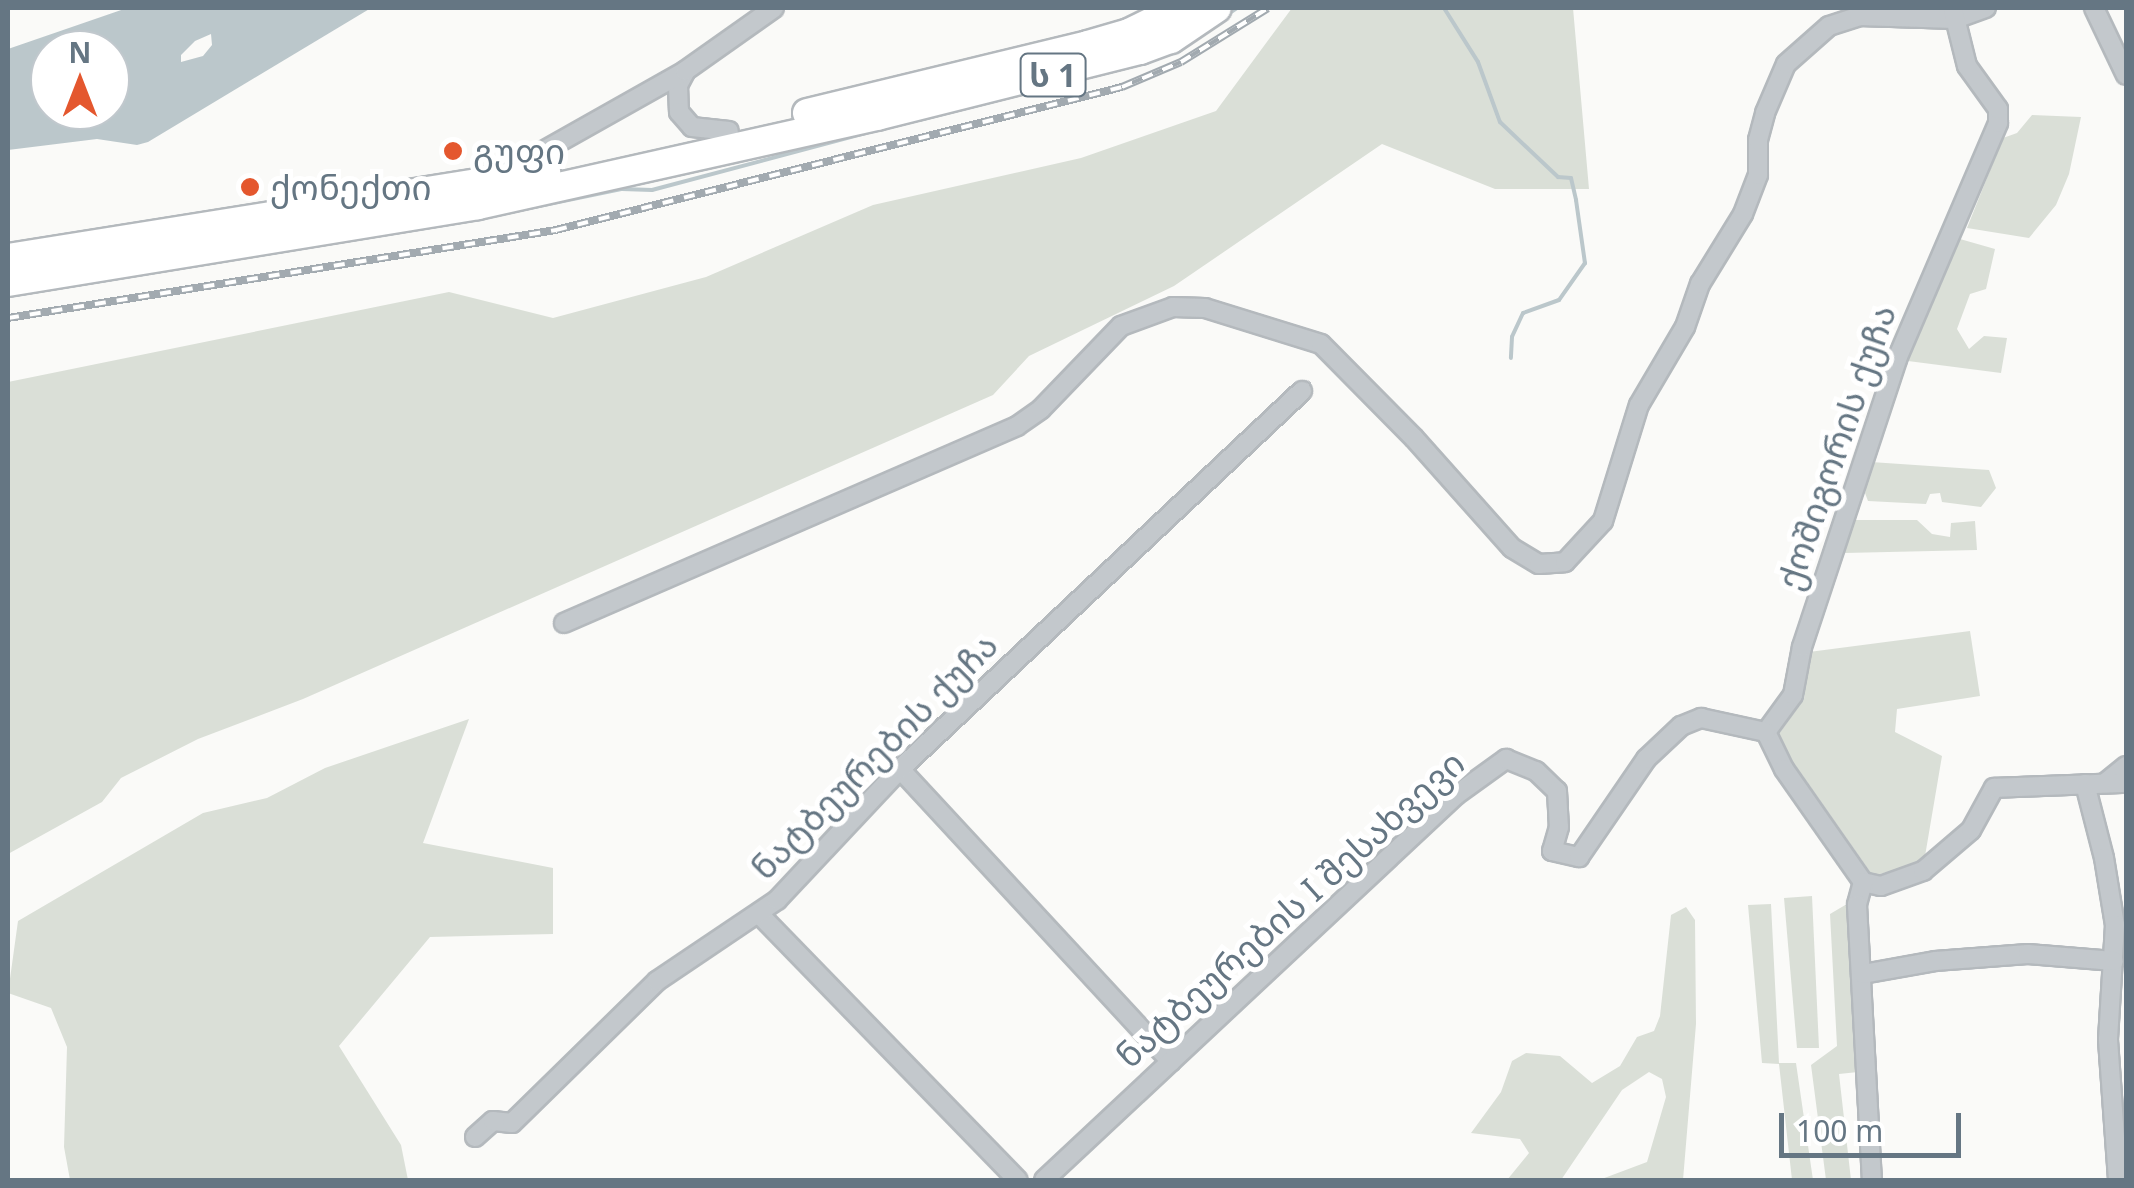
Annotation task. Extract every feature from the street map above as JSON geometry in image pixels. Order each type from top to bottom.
[{"type":"highway","name":"ს 1","points":[[8,258],[483,183],[729,131],[1071,50],[1129,33],[1180,8]]},
{"type":"highway","name":"ს 1","points":[[8,282],[478,206],[877,116],[1140,50],[1171,38],[1218,8]]},
{"type":"street","points":[[483,183],[685,71],[774,8]]},
{"type":"street","points":[[564,623],[1017,426],[1042,409],[1121,326],[1173,306],[1205,308],[1320,344],[1414,438],[1512,548],[1539,564],[1565,562],[1603,521],[1639,405],[1686,327],[1700,284],[1743,214],[1758,175],[1758,140],[1765,114],[1786,64],[1829,26],[1860,16],[1986,8]]},
{"type":"street","points":[[2094,8],[2126,74]]},
{"type":"street","name":"ქოშიგორის ქუჩა","points":[[1766,732],[1793,695],[1802,647],[1898,359],[1998,123],[1998,109],[1968,66],[1954,13]]},
{"type":"street","points":[[685,71],[676,96],[685,121],[700,129],[729,131]]},
{"type":"street","name":"ნატბეურების ქუჩა","points":[[475,1137],[493,1120],[512,1123],[657,980],[760,914],[900,769],[1302,391]]},
{"type":"street","name":"ნატბეურების I შესახვევი","points":[[1044,1180],[1456,795],[1506,759],[1536,771],[1557,790],[1559,828],[1552,851],[1579,857],[1646,760],[1681,726],[1702,718],[1766,732]]},
{"type":"street","points":[[1766,732],[1784,769],[1862,882],[1881,886],[1923,871],[1971,830],[1994,788],[2126,783]]},
{"type":"street","points":[[2105,783],[2126,766]]},
{"type":"street","points":[[900,769],[1171,1062]]},
{"type":"street","points":[[2085,784],[2104,858],[2115,925],[2119,1014],[2108,1040],[2118,1180]]},
{"type":"street","points":[[1862,882],[1858,905],[1872,1180]]},
{"type":"street","points":[[760,914],[1018,1180]]},
{"type":"street","points":[[1863,974],[1935,961],[2028,954],[2114,962]]},
{"type":"shaded area","points":[[127,8],[371,8],[148,142],[137,145],[97,139],[8,150],[8,49],[30,41],[30,130],[130,130],[130,30],[63,30]],"holes":[[[211,34],[212,45],[203,56],[181,62],[181,55],[195,41]]]},
{"type":"shaded area","points":[[1292,8],[1573,8],[1589,189],[1495,189],[1382,144],[1174,286],[1029,356],[993,395],[303,699],[198,739],[121,778],[102,802],[8,854],[8,382],[449,292],[553,318],[706,277],[873,205],[1081,158],[1216,111]]},
{"type":"shaded area","points":[[2032,115],[2081,117],[2069,174],[2056,205],[2029,238],[1967,228],[2003,138],[2017,133]]},
{"type":"shaded area","points":[[1953,237],[1995,249],[1986,289],[1970,294],[1957,329],[1969,349],[1984,336],[2007,338],[2001,373],[1908,361]]},
{"type":"shaded area","points":[[1871,462],[1989,470],[1996,488],[1981,507],[1942,502],[1940,493],[1930,494],[1926,504],[1868,501],[1865,493]]},
{"type":"shaded area","points":[[1854,520],[1917,520],[1932,534],[1950,537],[1951,523],[1975,521],[1977,550],[1844,553]]},
{"type":"shaded area","points":[[1970,631],[1980,696],[1897,709],[1895,732],[1942,756],[1924,862],[1873,876],[1776,738],[1804,699],[1809,652]]},
{"type":"shaded area","points":[[469,719],[423,843],[553,868],[553,934],[430,937],[339,1046],[401,1145],[408,1180],[70,1180],[64,1147],[67,1047],[51,1008],[8,993],[18,921],[203,813],[267,798],[325,768]]},
{"type":"shaded area","points":[[1812,896],[1819,1048],[1797,1048],[1784,898]]},
{"type":"shaded area","points":[[1852,901],[1858,1072],[1839,1074],[1851,1180],[1826,1180],[1811,1065],[1837,1046],[1830,914]]},
{"type":"shaded area","points":[[1771,904],[1779,1063],[1796,1063],[1813,1180],[1792,1180],[1779,1064],[1762,1063],[1748,905]]},
{"type":"shaded area","points":[[1686,907],[1695,920],[1696,1024],[1683,1180],[1599,1180],[1647,1162],[1666,1097],[1662,1079],[1649,1072],[1622,1090],[1561,1180],[1507,1180],[1529,1153],[1520,1139],[1471,1133],[1501,1092],[1512,1061],[1526,1053],[1560,1056],[1592,1083],[1620,1066],[1637,1037],[1654,1031],[1660,1016],[1671,915]]},
{"type":"waterway","points":[[1228,14],[1237,8]]},
{"type":"waterway","points":[[1444,8],[1478,62],[1500,122],[1558,177],[1571,178],[1576,200],[1585,263],[1559,300],[1523,313],[1512,337],[1511,358]]},
{"type":"waterway","points":[[919,120],[1132,66]]},
{"type":"waterway","points":[[500,214],[622,189],[652,190],[866,133]]},
{"type":"waterway","points":[[8,296],[471,220]]},
{"type":"railway","points":[[8,318],[556,230],[1122,87],[1181,62],[1268,8]]},
{"type":"place","name":"გუფი","points":[[453,151]]},
{"type":"place","name":"ქონექთი","points":[[250,187]]}]
